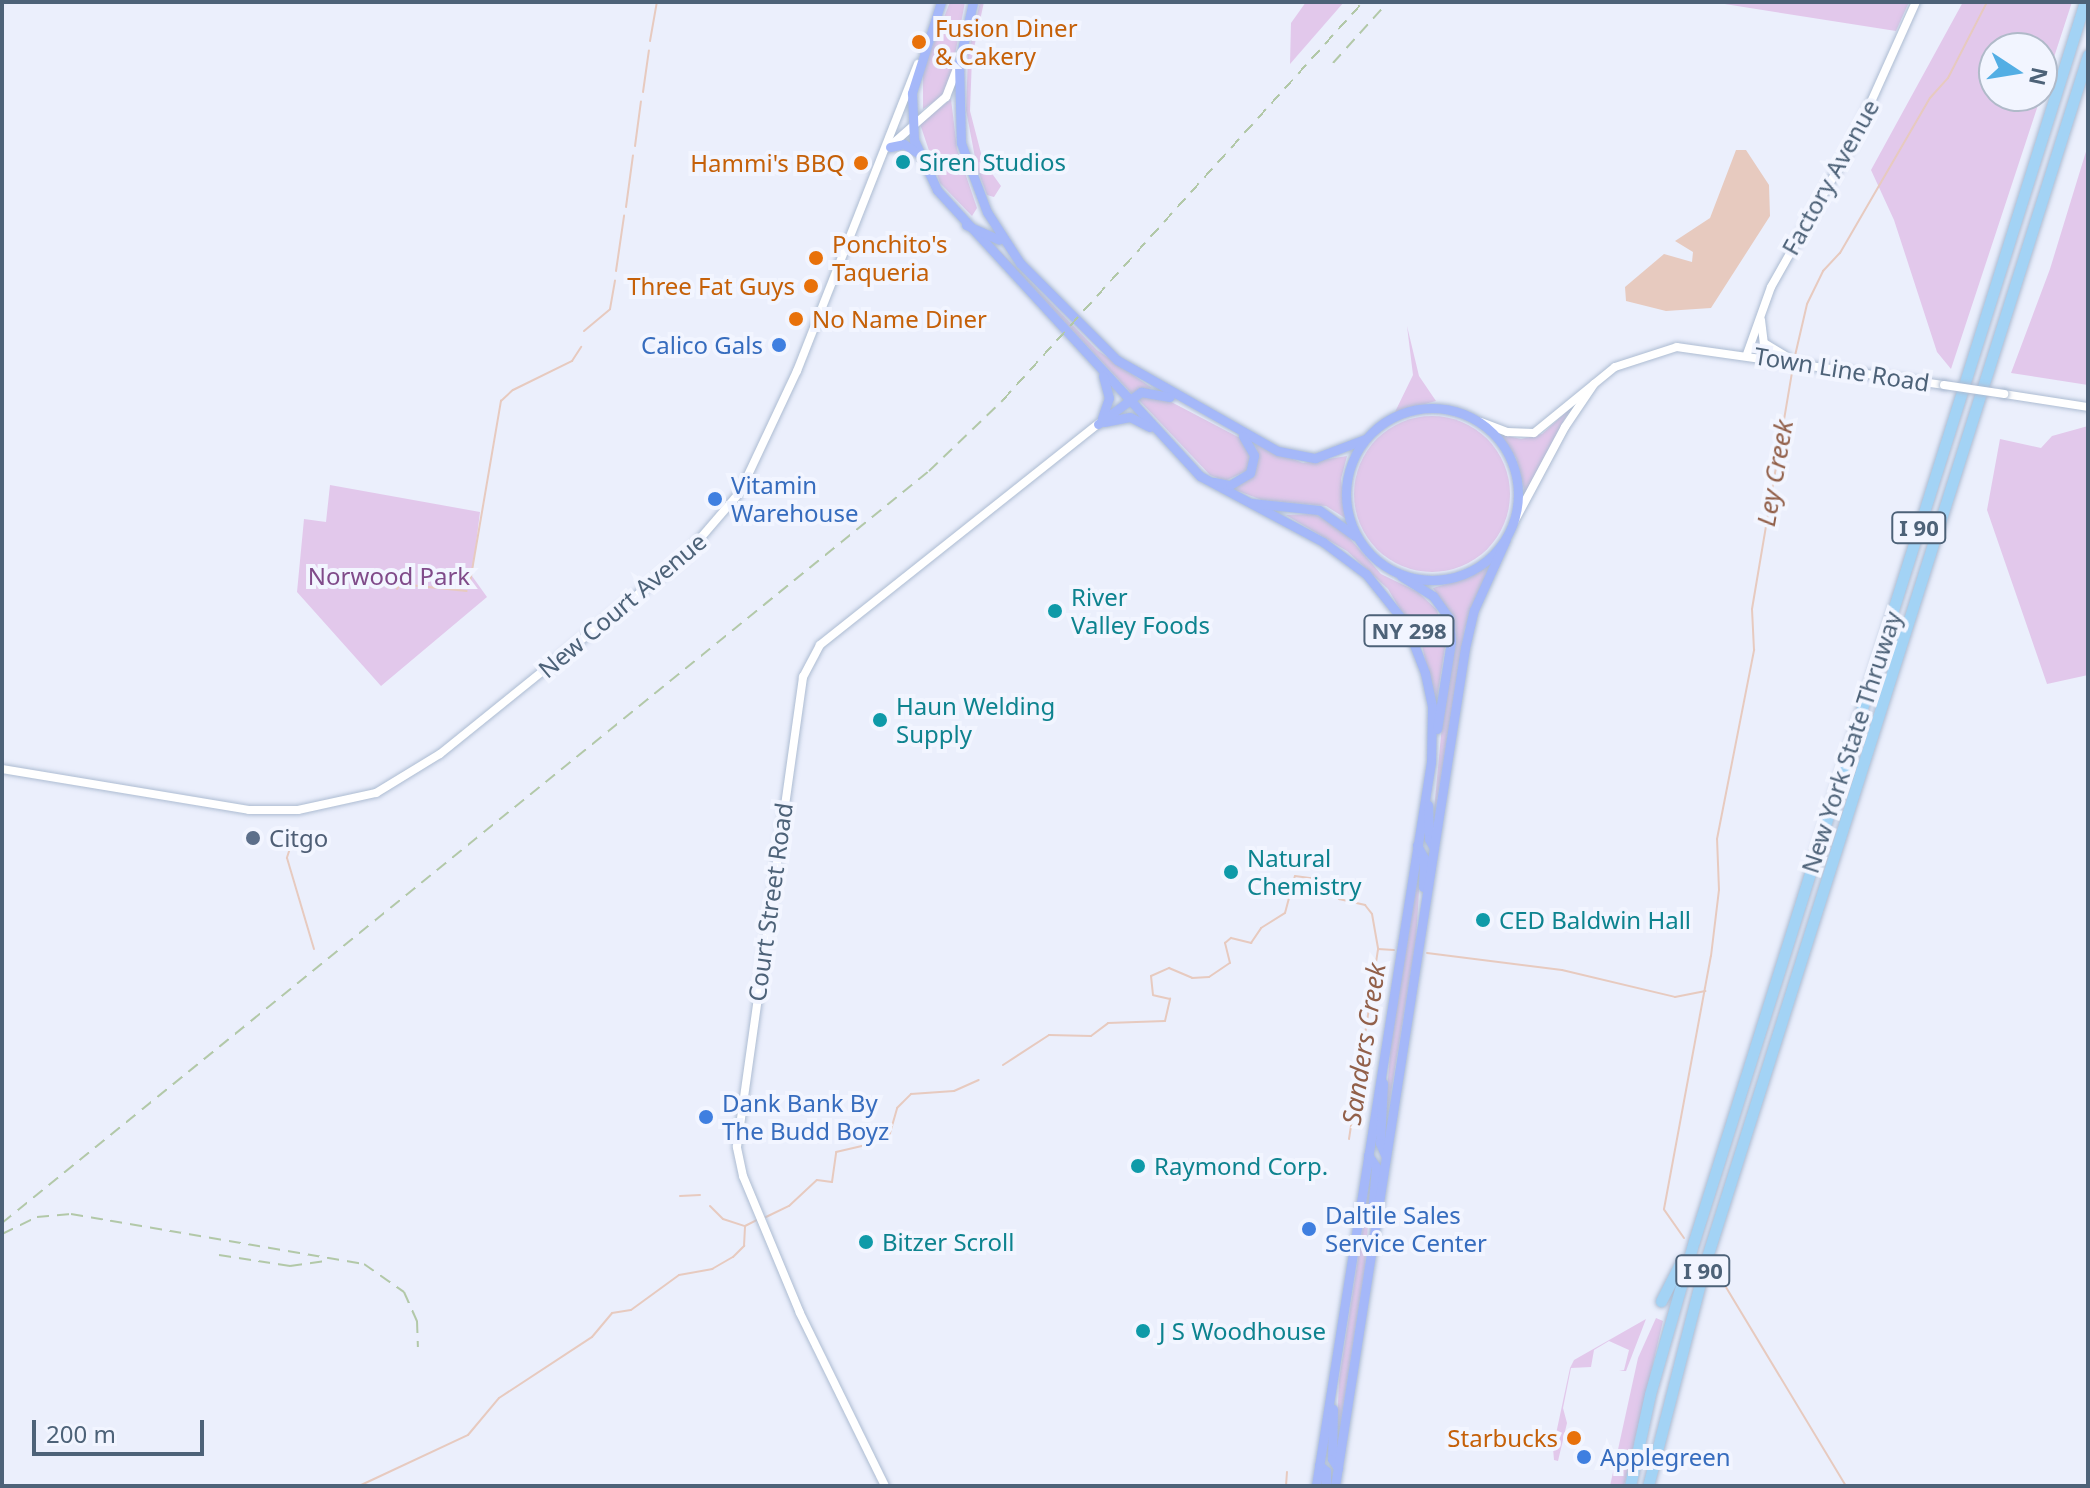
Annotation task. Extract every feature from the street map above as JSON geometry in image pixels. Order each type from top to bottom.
[{"type":"highway","name":"New York State Thruway","points":[[1630,1486],[1650,1394],[1694,1241],[2085,2]]},
{"type":"highway","name":"New York State Thruway","points":[[1648,1486],[1707,1257],[2088,55]]},
{"type":"highway","points":[[1661,1301],[1694,1241]]},
{"type":"main road","name":"NY 298","points":[[941,2],[918,64],[913,125],[919,153],[937,190],[1200,476],[1240,501],[1342,554],[1396,609],[1425,673],[1432,707],[1431,762]]},
{"type":"main road","points":[[973,2],[959,63],[961,143],[975,188],[1008,248]]},
{"type":"main road","points":[[890,147],[904,144],[919,153]]},
{"type":"main road","points":[[966,225],[987,231],[1008,248],[1093,340],[1190,404],[1278,451],[1304,458],[1335,454],[1365,439],[1390,420],[1422,409],[1445,409],[1481,422]]},
{"type":"main road","points":[[1097,365],[1109,398],[1098,424]]},
{"type":"main road","points":[[1098,424],[1129,399],[1152,391],[1190,404]]},
{"type":"main road","points":[[1098,424],[1130,417],[1159,432]]},
{"type":"main road","name":"NY 298","points":[[1335,1486],[1469,629],[1514,522],[1517,491],[1511,461],[1481,422]]},
{"type":"main road","points":[[1200,476],[1230,485],[1247,478],[1254,455],[1237,430]]},
{"type":"main road","points":[[1365,439],[1347,484],[1348,512],[1359,541],[1395,572],[1434,580],[1462,574],[1506,539]]},
{"type":"main road","name":"NY 298","points":[[1240,501],[1319,510],[1359,541]]},
{"type":"main road","name":"NY 298","points":[[1316,1486],[1450,626],[1433,596],[1395,572]]},
{"type":"main road","points":[[1427,785],[1429,839],[1434,848]]},
{"type":"main road","points":[[1417,845],[1424,858],[1423,922]]},
{"type":"main road","points":[[1383,1056],[1380,1143],[1386,1157]]},
{"type":"main road","points":[[1368,1155],[1376,1167],[1371,1252]]},
{"type":"main road","points":[[1333,1377],[1332,1459],[1338,1468]]},
{"type":"main road","points":[[1319,1465],[1326,1471],[1326,1486]]},
{"type":"street","name":"Factory Avenue","points":[[1747,354],[1781,265],[1853,142],[1916,2]]},
{"type":"street","name":"New Court Avenue","points":[[875,172],[890,147],[946,97],[959,63]]},
{"type":"street","name":"New Court Avenue","points":[[2,769],[272,811],[357,799],[418,771],[708,534],[760,454],[918,64]]},
{"type":"street","points":[[1761,315],[1764,343],[1782,357]]},
{"type":"street","name":"Town Line Road","points":[[1481,422],[1507,432],[1534,433],[1600,377],[1635,357],[1677,347],[1782,357],[1809,364],[2088,407]]},
{"type":"street","name":"Town Line Road","points":[[1514,522],[1565,427],[1600,377]]},
{"type":"street","name":"Court Street Road","points":[[885,1486],[800,1313],[743,1176],[737,1147],[803,677],[820,645],[1098,424]]},
{"type":"green space","points":[[950,2],[965,2],[951,76],[943,96],[923,109],[923,70]]},
{"type":"green space","points":[[980,2],[984,2],[972,57],[970,111],[983,161],[1001,186],[994,197],[987,195],[977,168],[966,110],[968,55]]},
{"type":"green space","points":[[1306,2],[1344,2],[1290,64],[1291,23]]},
{"type":"green space","points":[[1712,2],[1909,2],[1896,31]]},
{"type":"green space","points":[[1963,2],[2072,2],[2058,45],[2058,32],[1978,32],[1978,112],[2036,112],[1951,369],[1937,352],[1894,220],[1871,170]]},
{"type":"green space","points":[[951,99],[957,149],[977,208],[972,216],[940,183],[920,124]]},
{"type":"green space","points":[[2088,145],[2088,385],[2011,373],[2050,269]]},
{"type":"green space","points":[[981,232],[1097,350],[1152,388],[1132,394]]},
{"type":"green space","points":[[1407,326],[1419,376],[1436,401],[1395,412],[1413,375]]},
{"type":"green space","points":[[1158,395],[1240,438],[1250,452],[1248,470],[1225,481],[1210,475],[1137,398]]},
{"type":"green space","points":[[1572,407],[1525,493],[1516,458],[1499,434],[1521,439],[1542,434]]},
{"type":"green space","points":[[1432,416],[1462,422],[1487,439],[1504,464],[1510,494],[1504,524],[1487,549],[1462,566],[1432,572],[1402,566],[1377,549],[1360,524],[1354,494],[1360,464],[1377,439],[1402,422]]},
{"type":"green space","points":[[2088,426],[2088,675],[2047,684],[1987,510],[2000,439],[2041,448],[2052,436]]},
{"type":"green space","points":[[1255,444],[1303,463],[1347,456],[1341,479],[1345,518],[1326,506],[1262,500],[1233,489],[1255,473],[1259,456]]},
{"type":"green space","name":"Norwood Park","points":[[330,485],[480,512],[472,576],[487,597],[381,686],[297,592],[304,519],[326,522]]},
{"type":"green space","points":[[1314,514],[1339,526],[1381,574],[1418,592],[1437,610],[1446,641],[1436,705],[1422,646],[1388,589],[1347,551],[1286,515]]},
{"type":"green space","points":[[1494,560],[1465,628],[1432,832],[1452,618],[1433,588],[1470,577]]},
{"type":"green space","points":[[1421,859],[1416,940],[1383,1142],[1391,1041]]},
{"type":"green space","points":[[1372,1169],[1365,1267],[1336,1453],[1339,1380]]},
{"type":"green space","points":[[1656,1318],[1663,1321],[1624,1486],[1610,1486],[1638,1358]]},
{"type":"green space","points":[[1646,1319],[1626,1371],[1619,1371],[1624,1370],[1629,1350],[1609,1341],[1594,1350],[1591,1367],[1571,1368],[1563,1408],[1567,1423],[1558,1461],[1554,1460],[1553,1448],[1570,1368],[1574,1360]]},
{"type":"shaded area","points":[[1736,150],[1746,150],[1769,185],[1770,216],[1711,308],[1666,311],[1626,301],[1625,287],[1664,254],[1692,262],[1693,252],[1675,241],[1710,218]]},
{"type":"waterway","points":[[650,41],[657,2]]},
{"type":"waterway","name":"Ley Creek","points":[[1794,360],[1807,304],[1823,271],[1840,253],[1930,98],[1948,78],[1987,2]]},
{"type":"waterway","points":[[643,92],[649,50]]},
{"type":"waterway","points":[[635,146],[641,101]]},
{"type":"waterway","points":[[626,207],[633,155]]},
{"type":"waterway","points":[[616,271],[624,216]]},
{"type":"waterway","points":[[584,331],[610,309],[615,280]]},
{"type":"waterway","points":[[470,582],[501,401],[513,390],[572,361],[581,347]]},
{"type":"waterway","name":"Ley Creek","points":[[1684,1238],[1664,1209],[1711,956],[1719,890],[1717,839],[1754,650],[1752,609],[1793,366]]},
{"type":"waterway","points":[[397,589],[400,584],[467,591]]},
{"type":"waterway","points":[[293,839],[287,858],[314,949]]},
{"type":"waterway","points":[[1003,1065],[1049,1035],[1091,1036],[1108,1023],[1165,1021],[1170,999],[1153,995],[1151,976],[1169,968],[1192,978],[1209,977],[1230,963],[1225,943],[1231,938],[1251,943],[1261,928],[1285,913],[1295,876],[1317,879],[1339,899],[1365,905],[1372,914],[1378,949],[1394,950]]},
{"type":"waterway","name":"Sanders Creek","points":[[1349,1139],[1378,950]]},
{"type":"waterway","points":[[1427,953],[1562,970],[1675,997],[1705,991]]},
{"type":"waterway","points":[[766,1217],[789,1206],[817,1180],[832,1182],[836,1152],[888,1140],[897,1108],[911,1094],[954,1091],[979,1080]]},
{"type":"waterway","points":[[680,1196],[700,1195]]},
{"type":"waterway","points":[[710,1206],[723,1219],[745,1226]]},
{"type":"waterway","points":[[359,1486],[468,1435],[499,1398],[592,1337],[612,1313],[631,1310],[679,1275],[712,1269],[733,1257],[744,1246],[745,1226],[757,1220]]},
{"type":"waterway","points":[[1712,1264],[1846,1486]]},
{"type":"waterway","name":"Sanders Creek","points":[[1286,1486],[1287,1472]]},
{"type":"railway","points":[[2,1223],[929,471],[1003,400],[1363,2]]},
{"type":"railway","points":[[1333,63],[1388,2]]},
{"type":"railway","points":[[2,1234],[37,1217],[71,1214],[364,1264],[404,1292],[417,1321],[418,1347]]},
{"type":"railway","points":[[219,1255],[290,1266],[324,1261]]},
{"type":"place","name":"Fusion Diner & Cakery","points":[[919,42]]},
{"type":"place","name":"Siren Studios","points":[[903,162]]},
{"type":"place","name":"Hammi's BBQ","points":[[861,163]]},
{"type":"place","name":"Ponchito's Taqueria","points":[[816,258]]},
{"type":"place","name":"Three Fat Guys","points":[[811,286]]},
{"type":"place","name":"No Name Diner","points":[[796,319]]},
{"type":"place","name":"Calico Gals","points":[[779,345]]},
{"type":"place","name":"Vitamin Warehouse","points":[[715,499]]},
{"type":"place","name":"River Valley Foods","points":[[1055,611]]},
{"type":"place","name":"Haun Welding Supply","points":[[880,720]]},
{"type":"place","name":"Citgo","points":[[253,838]]},
{"type":"place","name":"Natural Chemistry","points":[[1231,872]]},
{"type":"place","name":"CED Baldwin Hall","points":[[1483,920]]},
{"type":"place","name":"Dank Bank By The Budd Boyz","points":[[706,1117]]},
{"type":"place","name":"Raymond Corp.","points":[[1138,1166]]},
{"type":"place","name":"Daltile Sales Service Center","points":[[1309,1229]]},
{"type":"place","name":"Bitzer Scroll","points":[[866,1242]]},
{"type":"place","name":"J S Woodhouse","points":[[1143,1331]]},
{"type":"place","name":"Starbucks","points":[[1574,1438]]},
{"type":"place","name":"Applegreen","points":[[1584,1457]]}]
